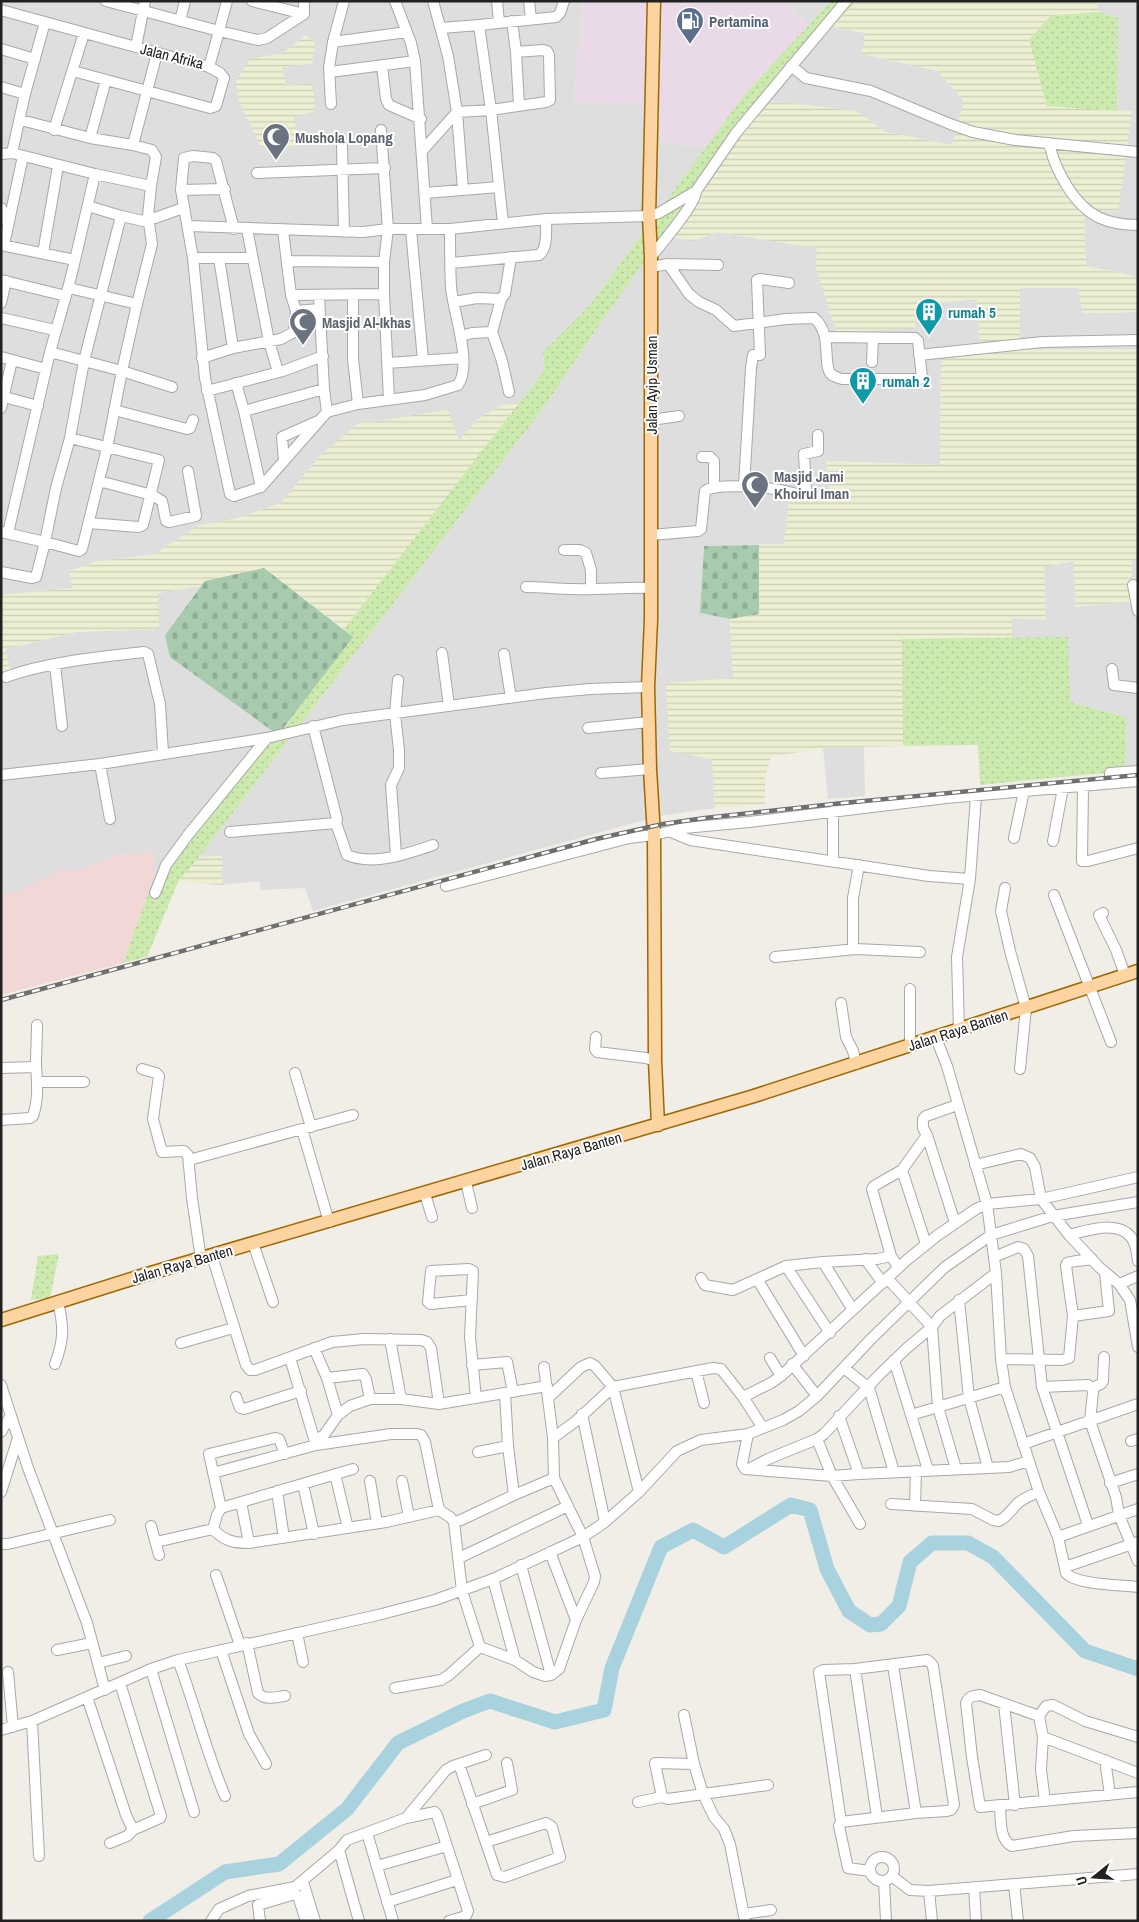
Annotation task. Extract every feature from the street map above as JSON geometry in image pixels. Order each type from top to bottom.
[{"type":"main road","name":"Jalan Ayip Usman","points":[[654,1],[649,216],[651,262],[651,588],[648,687],[654,835],[655,1061],[658,1125]]},
{"type":"main road","name":"Jalan Raya Banten","points":[[1,1320],[253,1244],[328,1217],[425,1194],[658,1125],[856,1064],[1138,971]]},
{"type":"street","points":[[106,1],[144,6],[180,21],[258,40],[267,38],[304,14]]},
{"type":"street","points":[[180,21],[184,1]]},
{"type":"street","name":"Jalan Afrika","points":[[1,10],[209,67],[227,1]]},
{"type":"street","points":[[252,1],[304,14]]},
{"type":"street","points":[[304,1],[304,14]]},
{"type":"street","points":[[331,104],[329,68],[333,42],[344,1]]},
{"type":"street","points":[[395,1],[415,60],[421,119],[427,230]]},
{"type":"street","points":[[433,1],[448,56],[457,112],[463,190]]},
{"type":"street","points":[[497,1],[499,22]]},
{"type":"street","points":[[529,1],[531,19]]},
{"type":"street","points":[[441,28],[556,17],[560,13],[564,1]]},
{"type":"street","points":[[718,265],[651,262],[688,210],[694,200],[696,191],[736,133],[846,1]]},
{"type":"street","points":[[136,47],[144,6]]},
{"type":"street","points":[[512,21],[519,105]]},
{"type":"street","points":[[45,22],[25,94],[8,225],[2,245],[75,260]]},
{"type":"street","points":[[479,25],[491,110],[503,223]]},
{"type":"street","points":[[54,130],[84,32]]},
{"type":"street","points":[[333,42],[407,32]]},
{"type":"street","points":[[1,49],[35,59]]},
{"type":"street","points":[[422,151],[457,112],[491,110],[550,100],[549,55],[547,51],[516,52]]},
{"type":"street","points":[[133,145],[158,53]]},
{"type":"street","points":[[330,72],[415,60]]},
{"type":"street","points":[[382,66],[386,99],[389,105],[421,119]]},
{"type":"street","points":[[791,66],[806,78],[871,91],[962,129],[1015,140],[1138,152]]},
{"type":"street","points":[[73,71],[210,108],[216,106],[220,98],[224,78],[220,73],[209,67]]},
{"type":"street","points":[[90,138],[106,80]]},
{"type":"street","points":[[1,87],[25,94]]},
{"type":"street","points":[[21,120],[54,130],[152,150],[156,157],[148,219],[152,244],[122,371],[100,481],[82,549],[79,551],[5,532],[38,406],[55,330],[68,292],[95,174]]},
{"type":"street","points":[[381,130],[388,229],[384,262],[384,294],[389,400]]},
{"type":"street","points":[[1049,143],[1052,158],[1082,206],[1100,218],[1127,225],[1138,225]]},
{"type":"street","points":[[342,146],[344,232]]},
{"type":"street","points":[[1,154],[18,155],[58,166],[151,186]]},
{"type":"street","points":[[234,229],[219,169],[213,158],[193,156],[184,158],[181,190],[194,258],[202,358],[207,391],[230,494],[234,496],[261,487],[324,416],[319,296]]},
{"type":"street","points":[[42,253],[58,166]]},
{"type":"street","points":[[256,173],[385,168]]},
{"type":"street","points":[[425,193],[498,186]]},
{"type":"street","points":[[181,190],[224,189]]},
{"type":"street","points":[[188,226],[344,232],[388,229],[450,229],[546,219],[649,216],[659,213],[696,191]]},
{"type":"street","points":[[88,206],[121,216],[148,219],[183,208]]},
{"type":"street","points":[[1,208],[8,225]]},
{"type":"street","points":[[1,572],[32,578],[36,577],[56,488],[70,438],[84,361],[121,216]]},
{"type":"street","points":[[451,264],[539,255],[543,252],[546,219]]},
{"type":"street","points":[[247,229],[269,341],[278,372]]},
{"type":"street","points":[[284,461],[282,437],[324,416],[358,404],[425,395],[458,386],[462,377],[461,336],[454,302],[450,229]]},
{"type":"street","points":[[202,358],[233,348],[281,339],[294,332],[296,311],[291,295],[283,230]]},
{"type":"street","points":[[412,230],[423,360]]},
{"type":"street","points":[[509,392],[502,361],[492,332],[501,299],[506,294],[511,257]]},
{"type":"street","points":[[194,258],[252,258]]},
{"type":"street","points":[[219,258],[233,348]]},
{"type":"street","points":[[288,261],[384,262]]},
{"type":"street","points":[[668,264],[689,294],[699,302],[716,310],[728,323],[734,326],[786,318],[814,318],[819,323],[826,337],[829,371],[835,377],[842,379],[920,379],[922,377],[918,341],[915,338],[826,337]]},
{"type":"street","points":[[744,486],[753,355],[760,355],[757,280],[789,283]]},
{"type":"street","points":[[1,303],[3,281],[100,296],[137,304]]},
{"type":"street","points":[[291,295],[384,294]]},
{"type":"street","points":[[353,295],[353,359],[358,404]]},
{"type":"street","points":[[454,302],[477,298],[501,299]]},
{"type":"street","points":[[296,311],[319,309]]},
{"type":"street","points":[[1,318],[55,330]]},
{"type":"street","points":[[461,336],[492,332]]},
{"type":"street","points":[[872,362],[873,338]]},
{"type":"street","points":[[919,355],[1043,342],[1138,340]]},
{"type":"street","points":[[50,352],[122,371],[172,387]]},
{"type":"street","points":[[207,391],[278,372],[323,356]]},
{"type":"street","points":[[1,357],[46,369]]},
{"type":"street","points":[[387,363],[462,358]]},
{"type":"street","points":[[1,408],[12,360]]},
{"type":"street","points":[[236,383],[261,487]]},
{"type":"street","points":[[244,411],[324,389]]},
{"type":"street","points":[[3,397],[38,406]]},
{"type":"street","points":[[114,410],[187,429],[190,428],[193,420]]},
{"type":"street","points":[[650,420],[678,416]]},
{"type":"street","points":[[651,535],[698,531],[701,528],[705,491],[714,488],[744,486],[779,489],[803,494],[806,491],[804,454],[818,451],[818,435]]},
{"type":"street","points":[[70,438],[159,460],[152,495],[143,525],[138,527],[89,523]]},
{"type":"street","points":[[702,457],[712,458],[714,461],[714,488]]},
{"type":"street","points":[[100,481],[152,495],[162,501],[168,522],[195,517],[197,514],[188,471]]},
{"type":"street","points":[[564,550],[580,550],[586,553],[591,570],[591,589]]},
{"type":"street","points":[[1134,585],[1138,611]]},
{"type":"street","points":[[526,587],[549,587],[571,590],[651,588]]},
{"type":"street","points":[[6,677],[32,669],[144,652],[148,654],[160,704],[164,753]]},
{"type":"street","points":[[442,653],[450,706]]},
{"type":"street","points":[[504,654],[511,698]]},
{"type":"street","points":[[55,665],[62,726]]},
{"type":"street","points":[[1112,669],[1114,685],[1138,688]]},
{"type":"street","points":[[396,855],[391,785],[399,768],[395,714],[398,680]]},
{"type":"street","points":[[1,775],[100,764],[266,738],[342,720],[590,689],[648,687]]},
{"type":"street","points":[[588,728],[649,722]]},
{"type":"street","points":[[313,726],[337,819],[336,823],[346,855],[368,860],[433,845]]},
{"type":"street","points":[[155,893],[166,864],[266,738]]},
{"type":"street","points":[[100,764],[110,819]]},
{"type":"street","points":[[602,773],[650,770]]},
{"type":"street","points":[[1110,783],[1110,773],[1138,771]]},
{"type":"street","points":[[446,886],[629,838],[671,832],[684,828],[946,798],[1138,781]]},
{"type":"street","points":[[1083,786],[1082,860],[1088,861],[1138,848]]},
{"type":"street","points":[[1054,841],[1063,788]]},
{"type":"street","points":[[1014,838],[1024,791]]},
{"type":"street","points":[[959,1030],[957,957],[970,879],[976,796]]},
{"type":"street","points":[[832,861],[833,811]]},
{"type":"street","points":[[230,832],[336,823]]},
{"type":"street","points":[[671,832],[690,840],[929,876],[970,879]]},
{"type":"street","points":[[853,949],[853,898],[859,865]]},
{"type":"street","points":[[1005,888],[1001,911],[1026,1008],[1020,1069]]},
{"type":"street","points":[[1054,895],[1111,1042]]},
{"type":"street","points":[[1102,913],[1099,915],[1116,950],[1125,975]]},
{"type":"street","points":[[774,957],[853,949],[920,952]]},
{"type":"street","points":[[910,989],[910,1046]]},
{"type":"street","points":[[841,1003],[846,1037],[853,1051],[856,1064]]},
{"type":"street","points":[[1,1120],[30,1118],[33,1116],[37,1105],[37,1025]]},
{"type":"street","points":[[596,1037],[595,1049],[597,1052],[646,1058],[655,1061]]},
{"type":"street","points":[[936,1038],[947,1066],[987,1204],[996,1273],[1001,1359],[1005,1388],[1039,1492],[1058,1537],[1065,1568],[1069,1577],[1080,1581],[1138,1587]]},
{"type":"street","points":[[1,1068],[36,1068]]},
{"type":"street","points":[[142,1069],[156,1073],[159,1076],[153,1118],[162,1152],[187,1152],[192,1198],[206,1257],[246,1365],[250,1370],[255,1370],[332,1342],[414,1338],[427,1342],[431,1348],[439,1404]]},
{"type":"street","points":[[295,1073],[328,1217]]},
{"type":"street","points":[[38,1082],[84,1082]]},
{"type":"street","points":[[955,1223],[923,1128],[922,1119],[957,1105]]},
{"type":"street","points":[[189,1160],[353,1115]]},
{"type":"street","points":[[898,1267],[890,1256],[872,1189],[902,1170],[926,1135]]},
{"type":"street","points":[[975,1165],[1022,1154],[1030,1158],[1035,1167],[1041,1199],[1069,1235],[1105,1273],[1119,1284],[1130,1300],[1138,1347]]},
{"type":"street","points":[[902,1170],[926,1244]]},
{"type":"street","points":[[743,1398],[781,1376],[792,1364],[830,1333],[898,1267],[926,1244],[955,1223],[987,1204],[1041,1199],[1138,1177]]},
{"type":"street","points":[[466,1182],[472,1208]]},
{"type":"street","points":[[425,1194],[432,1218]]},
{"type":"street","points":[[1,1730],[32,1722],[120,1682],[178,1660],[378,1615],[462,1591],[493,1579],[583,1537],[605,1522],[639,1492],[677,1451],[701,1440],[748,1434],[784,1420],[799,1411],[945,1267],[992,1235],[1053,1216],[1138,1202]]},
{"type":"street","points":[[1069,1235],[1113,1227],[1126,1233],[1132,1239],[1135,1244],[1138,1260]]},
{"type":"street","points":[[253,1244],[273,1302]]},
{"type":"street","points":[[994,1257],[1018,1247],[1026,1252],[1042,1388],[1088,1525]]},
{"type":"street","points":[[701,1278],[705,1285],[730,1290],[786,1266],[890,1256]]},
{"type":"street","points":[[1001,1359],[1062,1360],[1069,1358],[1072,1316],[1066,1266],[1068,1263],[1092,1258]]},
{"type":"street","points":[[864,1259],[932,1327],[938,1407],[956,1469]]},
{"type":"street","points":[[823,1262],[853,1310]]},
{"type":"street","points":[[786,1266],[830,1333]]},
{"type":"street","points":[[472,1300],[431,1304],[428,1302],[431,1271],[472,1269],[473,1271],[472,1300],[470,1337],[476,1398]]},
{"type":"street","points":[[748,1470],[768,1459],[817,1439],[824,1434],[894,1360],[932,1327],[940,1316],[996,1273]]},
{"type":"street","points":[[1072,1316],[1109,1311],[1105,1273]]},
{"type":"street","points":[[1119,1284],[1137,1275]]},
{"type":"street","points":[[757,1279],[804,1356]]},
{"type":"street","points":[[959,1300],[969,1398],[988,1468]]},
{"type":"street","points":[[55,1364],[62,1347],[63,1337],[63,1326],[58,1302]]},
{"type":"street","points":[[181,1343],[233,1328]]},
{"type":"street","points":[[390,1339],[401,1399]]},
{"type":"street","points":[[314,1348],[327,1378],[338,1415]]},
{"type":"street","points":[[1092,1388],[1103,1381],[1104,1357]]},
{"type":"street","points":[[290,1358],[316,1443]]},
{"type":"street","points":[[770,1358],[781,1376]]},
{"type":"street","points":[[894,1360],[928,1470]]},
{"type":"street","points":[[472,1365],[507,1362],[509,1392],[508,1446],[514,1496]]},
{"type":"street","points":[[316,1443],[338,1415],[350,1406],[370,1399],[401,1399],[439,1404],[509,1392],[548,1391],[581,1366],[590,1364],[595,1366],[613,1387],[639,1492]]},
{"type":"street","points":[[792,1364],[816,1396]]},
{"type":"street","points":[[480,1647],[515,1660],[533,1672],[545,1676],[551,1675],[559,1669],[576,1620],[595,1579],[583,1537],[554,1478],[553,1438],[544,1367]]},
{"type":"street","points":[[553,1438],[613,1387],[713,1368],[721,1369],[763,1428]]},
{"type":"street","points":[[844,1368],[869,1388],[894,1472]]},
{"type":"street","points":[[696,1371],[704,1403]]},
{"type":"street","points":[[327,1378],[363,1374],[366,1378],[370,1399]]},
{"type":"street","points":[[1,1385],[7,1412],[79,1600],[105,1690]]},
{"type":"street","points":[[1042,1388],[1088,1385],[1092,1388]]},
{"type":"street","points":[[911,1416],[1005,1388]]},
{"type":"street","points":[[1092,1388],[1090,1421],[1119,1515],[1134,1544],[1138,1561]]},
{"type":"street","points":[[236,1397],[240,1408],[244,1409],[300,1391]]},
{"type":"street","points":[[1023,1444],[1138,1404]]},
{"type":"street","points":[[1,1432],[7,1412]]},
{"type":"street","points":[[582,1414],[605,1522]]},
{"type":"street","points":[[839,1416],[859,1474]]},
{"type":"street","points":[[213,1473],[285,1454],[316,1443],[410,1433],[422,1435],[430,1462],[439,1510]]},
{"type":"street","points":[[748,1434],[742,1464],[748,1470],[832,1476],[1009,1467],[1029,1461]]},
{"type":"street","points":[[1,1492],[18,1438]]},
{"type":"street","points":[[213,1529],[221,1508],[209,1454],[274,1438],[279,1440],[285,1454]]},
{"type":"street","points":[[817,1439],[832,1476],[860,1524]]},
{"type":"street","points":[[478,1452],[508,1446]]},
{"type":"street","points":[[221,1508],[353,1468]]},
{"type":"street","points":[[915,1506],[916,1471]]},
{"type":"street","points":[[335,1474],[348,1528]]},
{"type":"street","points":[[1110,1483],[1138,1474]]},
{"type":"street","points":[[454,1522],[554,1478]]},
{"type":"street","points":[[370,1481],[377,1523]]},
{"type":"street","points":[[402,1481],[409,1517]]},
{"type":"street","points":[[303,1484],[314,1534]]},
{"type":"street","points":[[277,1491],[284,1538]]},
{"type":"street","points":[[891,1504],[972,1509],[993,1520],[999,1521],[1021,1501],[1039,1492]]},
{"type":"street","points":[[241,1502],[249,1543]]},
{"type":"street","points":[[459,1558],[568,1506]]},
{"type":"street","points":[[1058,1537],[1138,1508]]},
{"type":"street","points":[[213,1529],[222,1538],[231,1542],[249,1543],[314,1534],[439,1510],[454,1522],[462,1591],[480,1647]]},
{"type":"street","points":[[1,1544],[8,1544],[110,1520]]},
{"type":"street","points":[[151,1526],[159,1555]]},
{"type":"street","points":[[156,1542],[213,1529]]},
{"type":"street","points":[[1065,1568],[1134,1544]]},
{"type":"street","points":[[550,1552],[576,1620]]},
{"type":"street","points":[[521,1565],[551,1675]]},
{"type":"street","points":[[216,1575],[243,1644],[258,1693],[262,1697],[268,1698],[285,1696]]},
{"type":"street","points":[[493,1579],[515,1660]]},
{"type":"street","points":[[297,1633],[303,1662]]},
{"type":"street","points":[[57,1650],[92,1643]]},
{"type":"street","points":[[395,1688],[442,1680],[480,1647]]},
{"type":"street","points":[[221,1650],[249,1734],[266,1764]]},
{"type":"street","points":[[98,1664],[126,1656]]},
{"type":"street","points":[[178,1660],[224,1796]]},
{"type":"street","points":[[841,1822],[951,1810],[954,1805],[934,1676],[931,1662],[927,1660],[855,1669],[823,1670],[819,1672],[841,1822],[839,1826],[848,1868],[870,1871],[877,1880],[889,1879],[910,1890],[929,1891],[1138,1874]]},
{"type":"street","points":[[893,1665],[916,1813]]},
{"type":"street","points":[[151,1669],[194,1812]]},
{"type":"street","points":[[855,1669],[877,1817]]},
{"type":"street","points":[[8,1672],[13,1727]]},
{"type":"street","points":[[110,1843],[127,1836],[133,1830],[161,1816],[120,1682]]},
{"type":"street","points":[[1039,1716],[980,1695],[972,1696],[966,1703],[980,1807],[1138,1792]]},
{"type":"street","points":[[87,1697],[133,1830]]},
{"type":"street","points":[[1004,1704],[1015,1805]]},
{"type":"street","points":[[1045,1801],[1041,1770],[1044,1737],[1039,1716],[1046,1706],[1050,1704],[1086,1720],[1138,1737]]},
{"type":"street","points":[[684,1715],[694,1764],[703,1794],[714,1817],[728,1837],[745,1917],[771,1910]]},
{"type":"street","points":[[32,1722],[39,1856]]},
{"type":"street","points":[[1044,1737],[1138,1773]]},
{"type":"street","points":[[406,1818],[446,1770],[486,1756]]},
{"type":"street","points":[[1106,1760],[1110,1794]]},
{"type":"street","points":[[662,1797],[655,1763],[694,1764]]},
{"type":"street","points":[[459,1764],[497,1875],[501,1877],[560,1857],[552,1827],[546,1823],[486,1842]]},
{"type":"street","points":[[472,1804],[512,1790],[507,1764]]},
{"type":"street","points":[[638,1802],[662,1797],[668,1799],[768,1785]]},
{"type":"street","points":[[1000,1806],[1003,1836],[1005,1842],[1012,1846],[1074,1836],[1138,1833]]},
{"type":"street","points":[[211,1921],[214,1914],[224,1906],[248,1896],[290,1889],[304,1882],[347,1840],[406,1818],[435,1812],[438,1815],[468,1914],[449,1921]]},
{"type":"street","points":[[367,1833],[393,1921]]},
{"type":"street","points":[[377,1866],[447,1846]]},
{"type":"street","points":[[338,1850],[359,1921]]},
{"type":"street","points":[[870,1871],[874,1860],[884,1857],[895,1867],[889,1879],[886,1921]]},
{"type":"street","points":[[388,1902],[457,1880]]},
{"type":"street","points":[[304,1882],[315,1921]]},
{"type":"street","points":[[1014,1884],[1018,1921]]},
{"type":"street","points":[[974,1887],[976,1921]]},
{"type":"street","points":[[929,1891],[932,1921]]},
{"type":"street","points":[[260,1921],[258,1905],[295,1894],[298,1896],[306,1921]]},
{"type":"shaded area","points":[[1,1],[583,1],[574,102],[661,103],[660,142],[706,148],[589,306],[543,352],[544,371],[520,403],[500,406],[478,419],[459,441],[321,455],[281,503],[238,518],[198,526],[153,555],[98,561],[69,571],[73,588],[1,595]]},
{"type":"shaded area","points":[[583,1],[783,1],[808,26],[745,94],[706,148],[660,142],[661,103],[574,102]]},
{"type":"shaded area","points":[[783,1],[831,1],[808,26]]},
{"type":"shaded area","points":[[1095,1],[1138,1],[1138,277],[1086,266],[1084,209],[1132,112],[1117,111],[1118,18],[1100,12]]},
{"type":"shaded area","points":[[832,27],[865,33],[863,54],[938,71],[964,101],[952,145],[886,132],[856,111],[762,100]]},
{"type":"shaded area","points":[[717,232],[817,248],[816,268],[915,329],[916,305],[978,299],[980,353],[941,357],[940,465],[827,461],[830,500],[784,544],[704,546],[700,613],[730,619],[733,678],[666,684],[670,751],[712,759],[715,808],[660,816],[313,911],[305,888],[261,890],[259,881],[222,885],[222,856],[199,857],[542,410],[611,308],[663,236],[694,241]]},
{"type":"shaded area","points":[[1019,288],[1078,288],[1083,313],[1138,312],[1138,349],[1020,350]]},
{"type":"shaded area","points":[[1132,559],[1138,559],[1138,770],[1126,771],[1126,717],[1070,702],[1012,638],[1012,618],[1046,619],[1044,567],[1073,561],[1076,607]]},
{"type":"shaded area","points":[[201,586],[165,635],[278,735],[271,745],[252,749],[155,875],[153,852],[119,855],[79,870],[61,870],[24,890],[1,895],[1,678],[11,673],[5,649],[76,632],[158,629],[158,593]]},
{"type":"shaded area","points":[[864,746],[865,796],[828,799],[823,748]]},
{"type":"shaded area","points":[[153,852],[155,875],[123,963],[1,995],[1,895],[24,889],[61,870],[79,870],[119,855]]},
{"type":"green space","points":[[831,1],[857,1],[762,100],[611,308],[542,410],[178,882],[147,957],[123,963],[155,875],[252,749],[271,745],[352,637],[344,629],[544,371],[543,352],[589,306],[745,94]]},
{"type":"green space","points":[[857,1],[1095,1],[1100,12],[1050,16],[1047,106],[1132,111],[1118,212],[1084,209],[1086,266],[1138,277],[1138,312],[1083,313],[1078,288],[1020,288],[1020,350],[1138,349],[1138,559],[1132,560],[1132,601],[1076,607],[1073,561],[1044,567],[1046,620],[1012,618],[1012,638],[903,639],[903,746],[823,748],[771,757],[765,777],[765,804],[715,808],[712,759],[670,751],[666,683],[733,678],[730,619],[759,614],[759,545],[784,544],[789,498],[830,500],[827,461],[940,465],[941,357],[980,352],[977,299],[916,305],[915,329],[836,332],[816,268],[817,248],[717,232],[694,241],[663,236],[762,100],[856,111],[886,132],[952,145],[964,101],[938,71],[862,54],[865,33],[832,27]]},
{"type":"green space","points":[[1100,12],[1118,18],[1117,111],[1047,106],[1029,40],[1050,16]]},
{"type":"green space","points":[[306,35],[315,43],[312,64],[282,67],[286,86],[312,83],[316,111],[293,117],[301,145],[262,149],[239,102],[236,81],[250,59],[283,53]]},
{"type":"green space","points":[[520,403],[344,629],[264,568],[205,581],[201,586],[158,593],[159,629],[76,632],[5,649],[11,673],[1,678],[1,595],[73,588],[69,571],[98,561],[153,555],[198,526],[238,518],[281,503],[321,455],[357,424],[448,410],[459,440],[478,419],[500,406]]},
{"type":"green space","points":[[759,545],[759,614],[730,619],[700,613],[704,546]]},
{"type":"green space","points":[[264,568],[353,637],[278,735],[170,657],[165,635],[205,581]]},
{"type":"green space","points":[[1068,637],[1070,702],[1126,717],[1126,771],[980,785],[978,745],[903,746],[902,639]]},
{"type":"green space","points":[[222,856],[222,885],[178,882],[199,857]]},
{"type":"green space","points":[[59,1254],[50,1298],[31,1300],[38,1256]]},
{"type":"waterway","points":[[150,1921],[225,1872],[279,1864],[347,1809],[398,1743],[463,1711],[490,1701],[555,1722],[604,1710],[612,1668],[661,1547],[693,1530],[724,1547],[791,1505],[810,1510],[827,1569],[849,1611],[870,1625],[881,1624],[899,1606],[910,1562],[932,1543],[968,1543],[993,1557],[1085,1651],[1138,1669]]},
{"type":"railway","points":[[1,1000],[596,839],[663,824],[843,803],[1138,775]]},
{"type":"place","name":"Pertamina","points":[[690,45]]},
{"type":"place","name":"Mushola Lopang","points":[[276,161]]},
{"type":"place","name":"rumah 5","points":[[929,336]]},
{"type":"place","name":"Masjid Al-Ikhas","points":[[303,346]]},
{"type":"place","name":"rumah 2","points":[[863,405]]},
{"type":"place","name":"Masjid Jami Khoirul Iman","points":[[755,509]]}]
